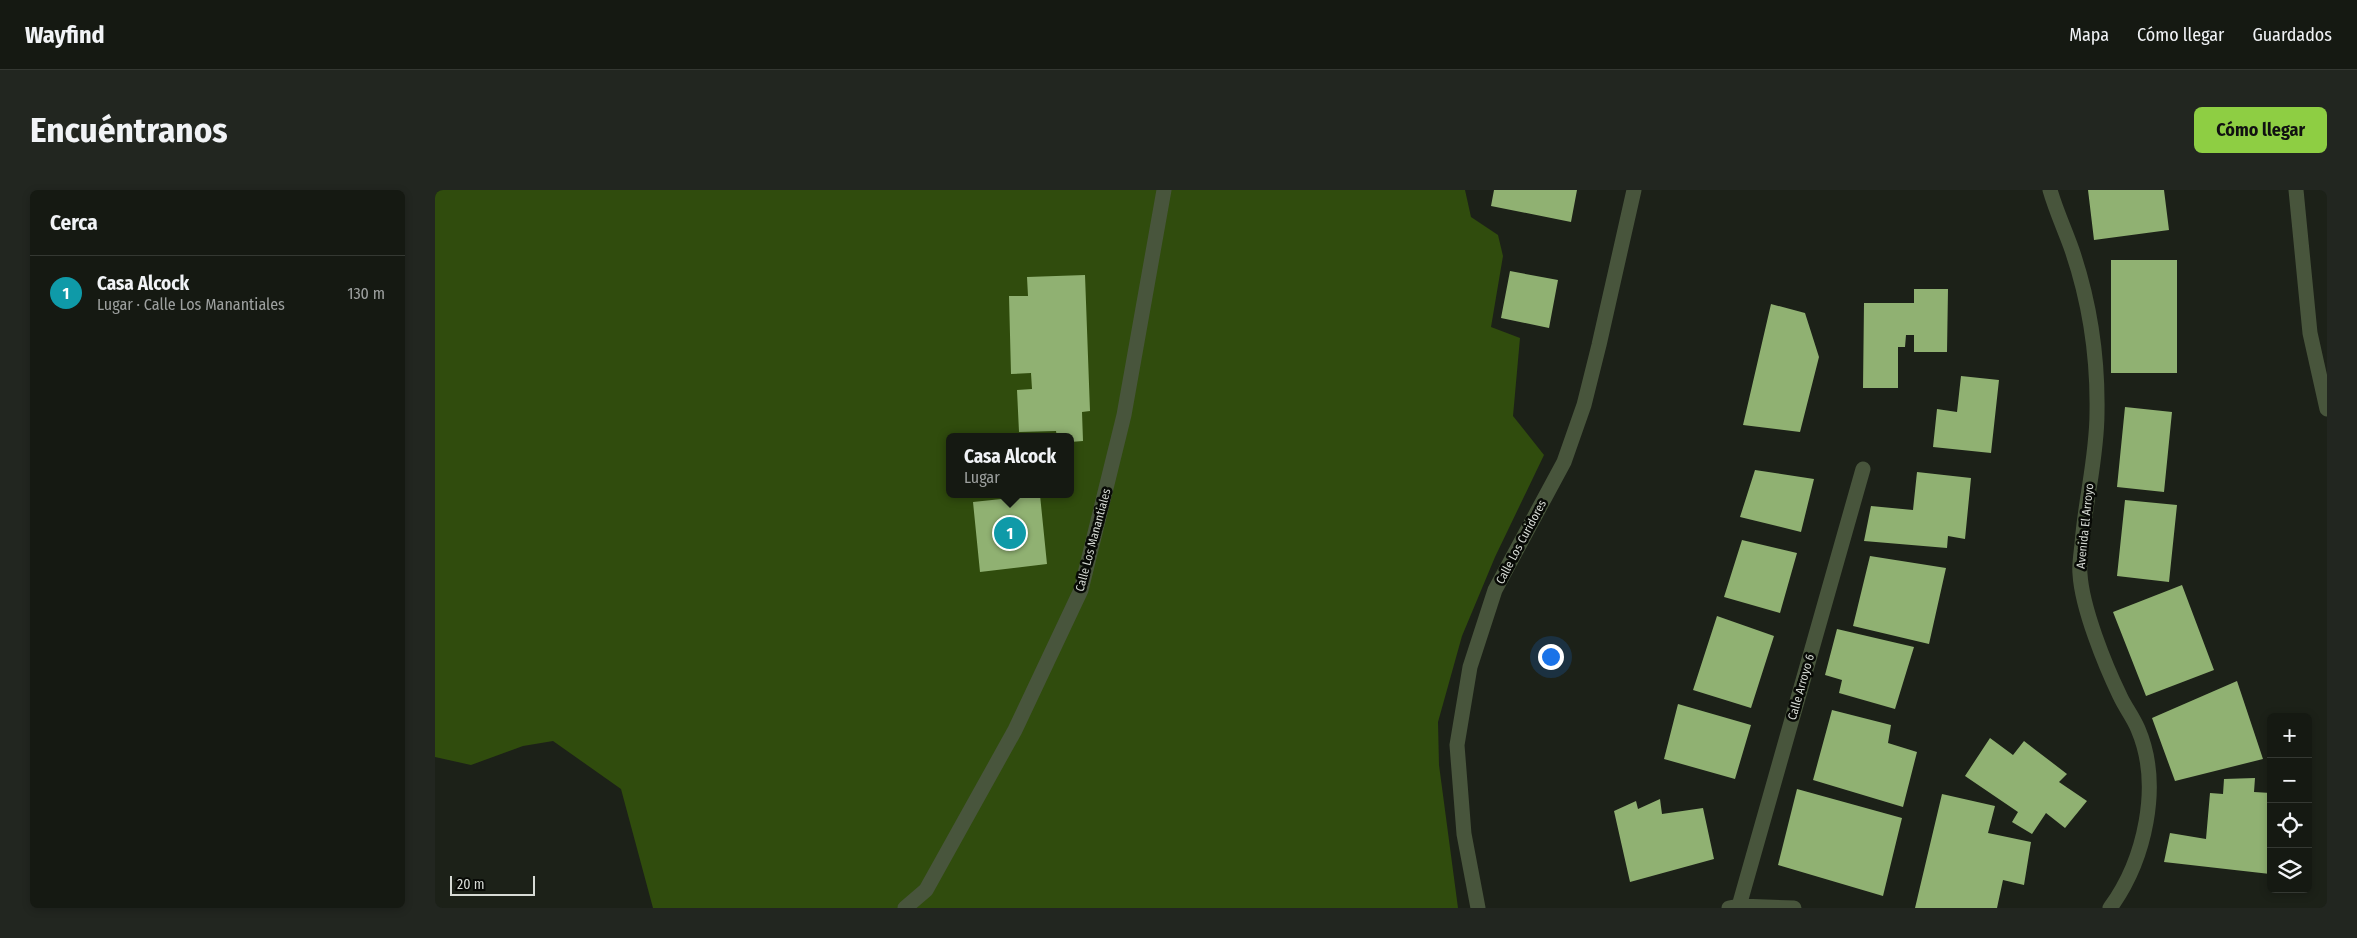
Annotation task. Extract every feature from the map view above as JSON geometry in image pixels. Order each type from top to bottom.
[{"type":"street","name":"Calle Los Manantiales","points":[[905,908],[926,890],[1015,730],[1081,590],[1124,415],[1164,190]]},
{"type":"street","name":"Calle Los Curidores","points":[[1476,906],[1464,834],[1457,745],[1470,667],[1495,590],[1564,462],[1578,421],[1599,345],[1633,190]]},
{"type":"street","name":"Avenida El Arroyo","points":[[2050,190],[2085,293],[2092,321],[2097,414],[2083,524],[2080,574],[2089,614],[2120,696],[2138,730],[2148,766],[2148,811],[2136,859],[2110,908]]},
{"type":"street","points":[[2296,190],[2310,333],[2327,409]]},
{"type":"street","name":"Calle Arroyo 6","points":[[1734,907],[1863,469]]},
{"type":"street","points":[[1734,907],[1794,908]]},
{"type":"green space","points":[[435,190],[1465,190],[1471,217],[1498,235],[1503,256],[1491,327],[1520,338],[1513,416],[1544,455],[1495,557],[1462,636],[1438,722],[1439,765],[1458,908],[653,908],[621,789],[553,741],[523,746],[471,765],[435,757]]},
{"type":"building","points":[[1494,190],[1577,190],[1571,222],[1491,206]]},
{"type":"building","points":[[2088,190],[2164,190],[2169,230],[2094,240]]},
{"type":"building","points":[[2111,260],[2177,260],[2177,373],[2111,373]]},
{"type":"building","points":[[1510,271],[1558,280],[1549,328],[1501,318]]},
{"type":"building","points":[[1085,275],[1090,411],[1082,412],[1083,441],[1074,442],[1074,433],[1056,433],[1056,431],[1019,432],[1017,390],[1032,389],[1031,373],[1011,374],[1009,296],[1028,296],[1027,277]]},
{"type":"building","points":[[1914,289],[1948,289],[1947,352],[1914,352],[1914,335],[1906,335],[1905,347],[1898,347],[1898,388],[1863,388],[1864,303],[1914,303]]},
{"type":"building","points":[[1771,304],[1805,313],[1819,357],[1800,432],[1743,425]]},
{"type":"building","points":[[1961,376],[1999,380],[1991,453],[1933,447],[1937,409],[1957,412]]},
{"type":"building","points":[[2125,407],[2172,412],[2164,492],[2117,487]]},
{"type":"building","points":[[1755,470],[1814,479],[1801,532],[1740,517]]},
{"type":"building","points":[[1917,472],[1971,478],[1965,539],[1948,536],[1947,548],[1864,541],[1871,506],[1913,510]]},
{"type":"building","points":[[1011,498],[1040,498],[1047,564],[980,572],[973,502]]},
{"type":"building","points":[[2125,500],[2177,505],[2169,582],[2117,576]]},
{"type":"building","points":[[1742,540],[1797,553],[1780,613],[1724,597]]},
{"type":"building","points":[[1870,556],[1946,568],[1929,644],[1853,626]]},
{"type":"building","points":[[2182,585],[2214,670],[2146,696],[2113,612]]},
{"type":"building","points":[[1717,616],[1774,636],[1751,708],[1693,690]]},
{"type":"building","points":[[1837,629],[1914,647],[1895,709],[1839,693],[1842,680],[1825,675]]},
{"type":"building","points":[[2237,681],[2263,759],[2175,781],[2152,718]]},
{"type":"building","points":[[1678,704],[1751,725],[1735,779],[1664,759]]},
{"type":"building","points":[[1832,710],[1891,725],[1888,743],[1917,752],[1903,807],[1813,780]]},
{"type":"building","points":[[1990,738],[2013,755],[2024,741],[2067,774],[2059,782],[2087,801],[2065,828],[2046,813],[2032,834],[2012,822],[2018,812],[1965,776]]},
{"type":"building","points":[[2255,778],[2254,792],[2267,793],[2267,874],[2164,862],[2170,833],[2206,839],[2210,793],[2223,794],[2224,779]]},
{"type":"building","points":[[1797,789],[1902,818],[1883,896],[1778,865]]},
{"type":"building","points":[[1942,794],[1995,806],[1988,833],[2031,842],[2024,885],[2003,880],[1997,908],[1915,908]]},
{"type":"building","points":[[1660,799],[1662,814],[1703,808],[1714,859],[1630,882],[1614,811],[1636,801],[1638,809]]},
{"type":"place","name":"Casa Alcock","points":[[1010,533]]}]
